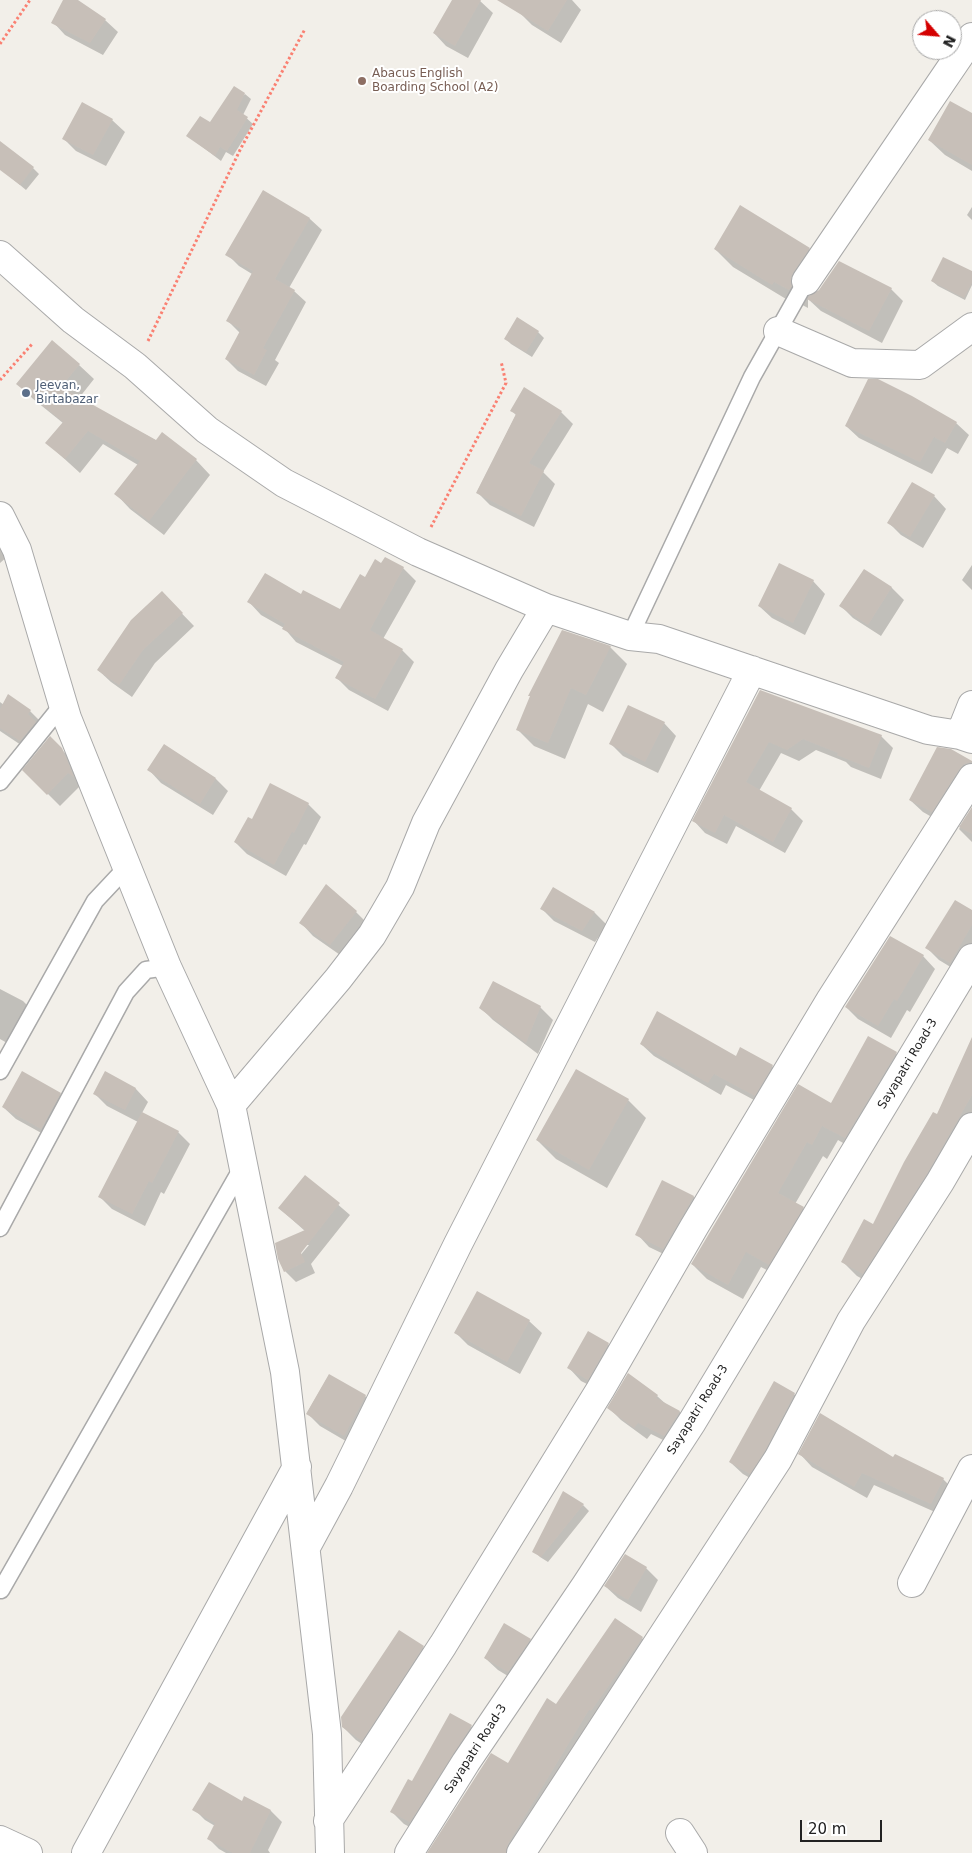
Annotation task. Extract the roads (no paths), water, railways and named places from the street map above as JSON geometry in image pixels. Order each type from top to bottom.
[{"type":"street","points":[[806,281],[972,36]]},
{"type":"street","points":[[0,255],[73,320],[136,366],[207,430],[284,483],[418,552],[546,608],[630,636],[658,639],[928,730],[966,737],[972,705]]},
{"type":"street","points":[[778,331],[852,363],[920,365],[972,327]]},
{"type":"street","points":[[0,516],[17,550],[63,704],[126,868],[167,968],[231,1105],[285,1372],[327,1734],[330,1853]]},
{"type":"street","points":[[231,1105],[338,979],[372,935],[400,887],[426,823],[504,678],[546,608]]},
{"type":"street","points":[[306,1547],[339,1486],[458,1244],[752,670]]},
{"type":"street","points":[[328,1821],[443,1645],[600,1390],[694,1227],[832,999],[972,778]]},
{"type":"street","name":"Sayapatri Road-3","points":[[409,1853],[466,1762],[586,1585],[692,1422],[972,958]]},
{"type":"street","points":[[521,1853],[778,1460],[851,1322],[940,1182],[972,1127]]},
{"type":"street","points":[[86,1853],[296,1467]]},
{"type":"street","points":[[912,1583],[972,1469]]},
{"type":"street","points":[[0,1840],[28,1853]]},
{"type":"lane","points":[[630,636],[752,377],[806,281]]},
{"type":"lane","points":[[0,782],[63,704]]},
{"type":"lane","points":[[0,1071],[95,901],[126,868]]},
{"type":"lane","points":[[0,1228],[126,992],[146,970],[167,968]]},
{"type":"lane","points":[[1,1590],[243,1166]]},
{"type":"place","name":"Abacus English Boarding School (A2)","points":[[362,81]]},
{"type":"place","name":"Jeevan, Birtabazar","points":[[26,393]]}]
